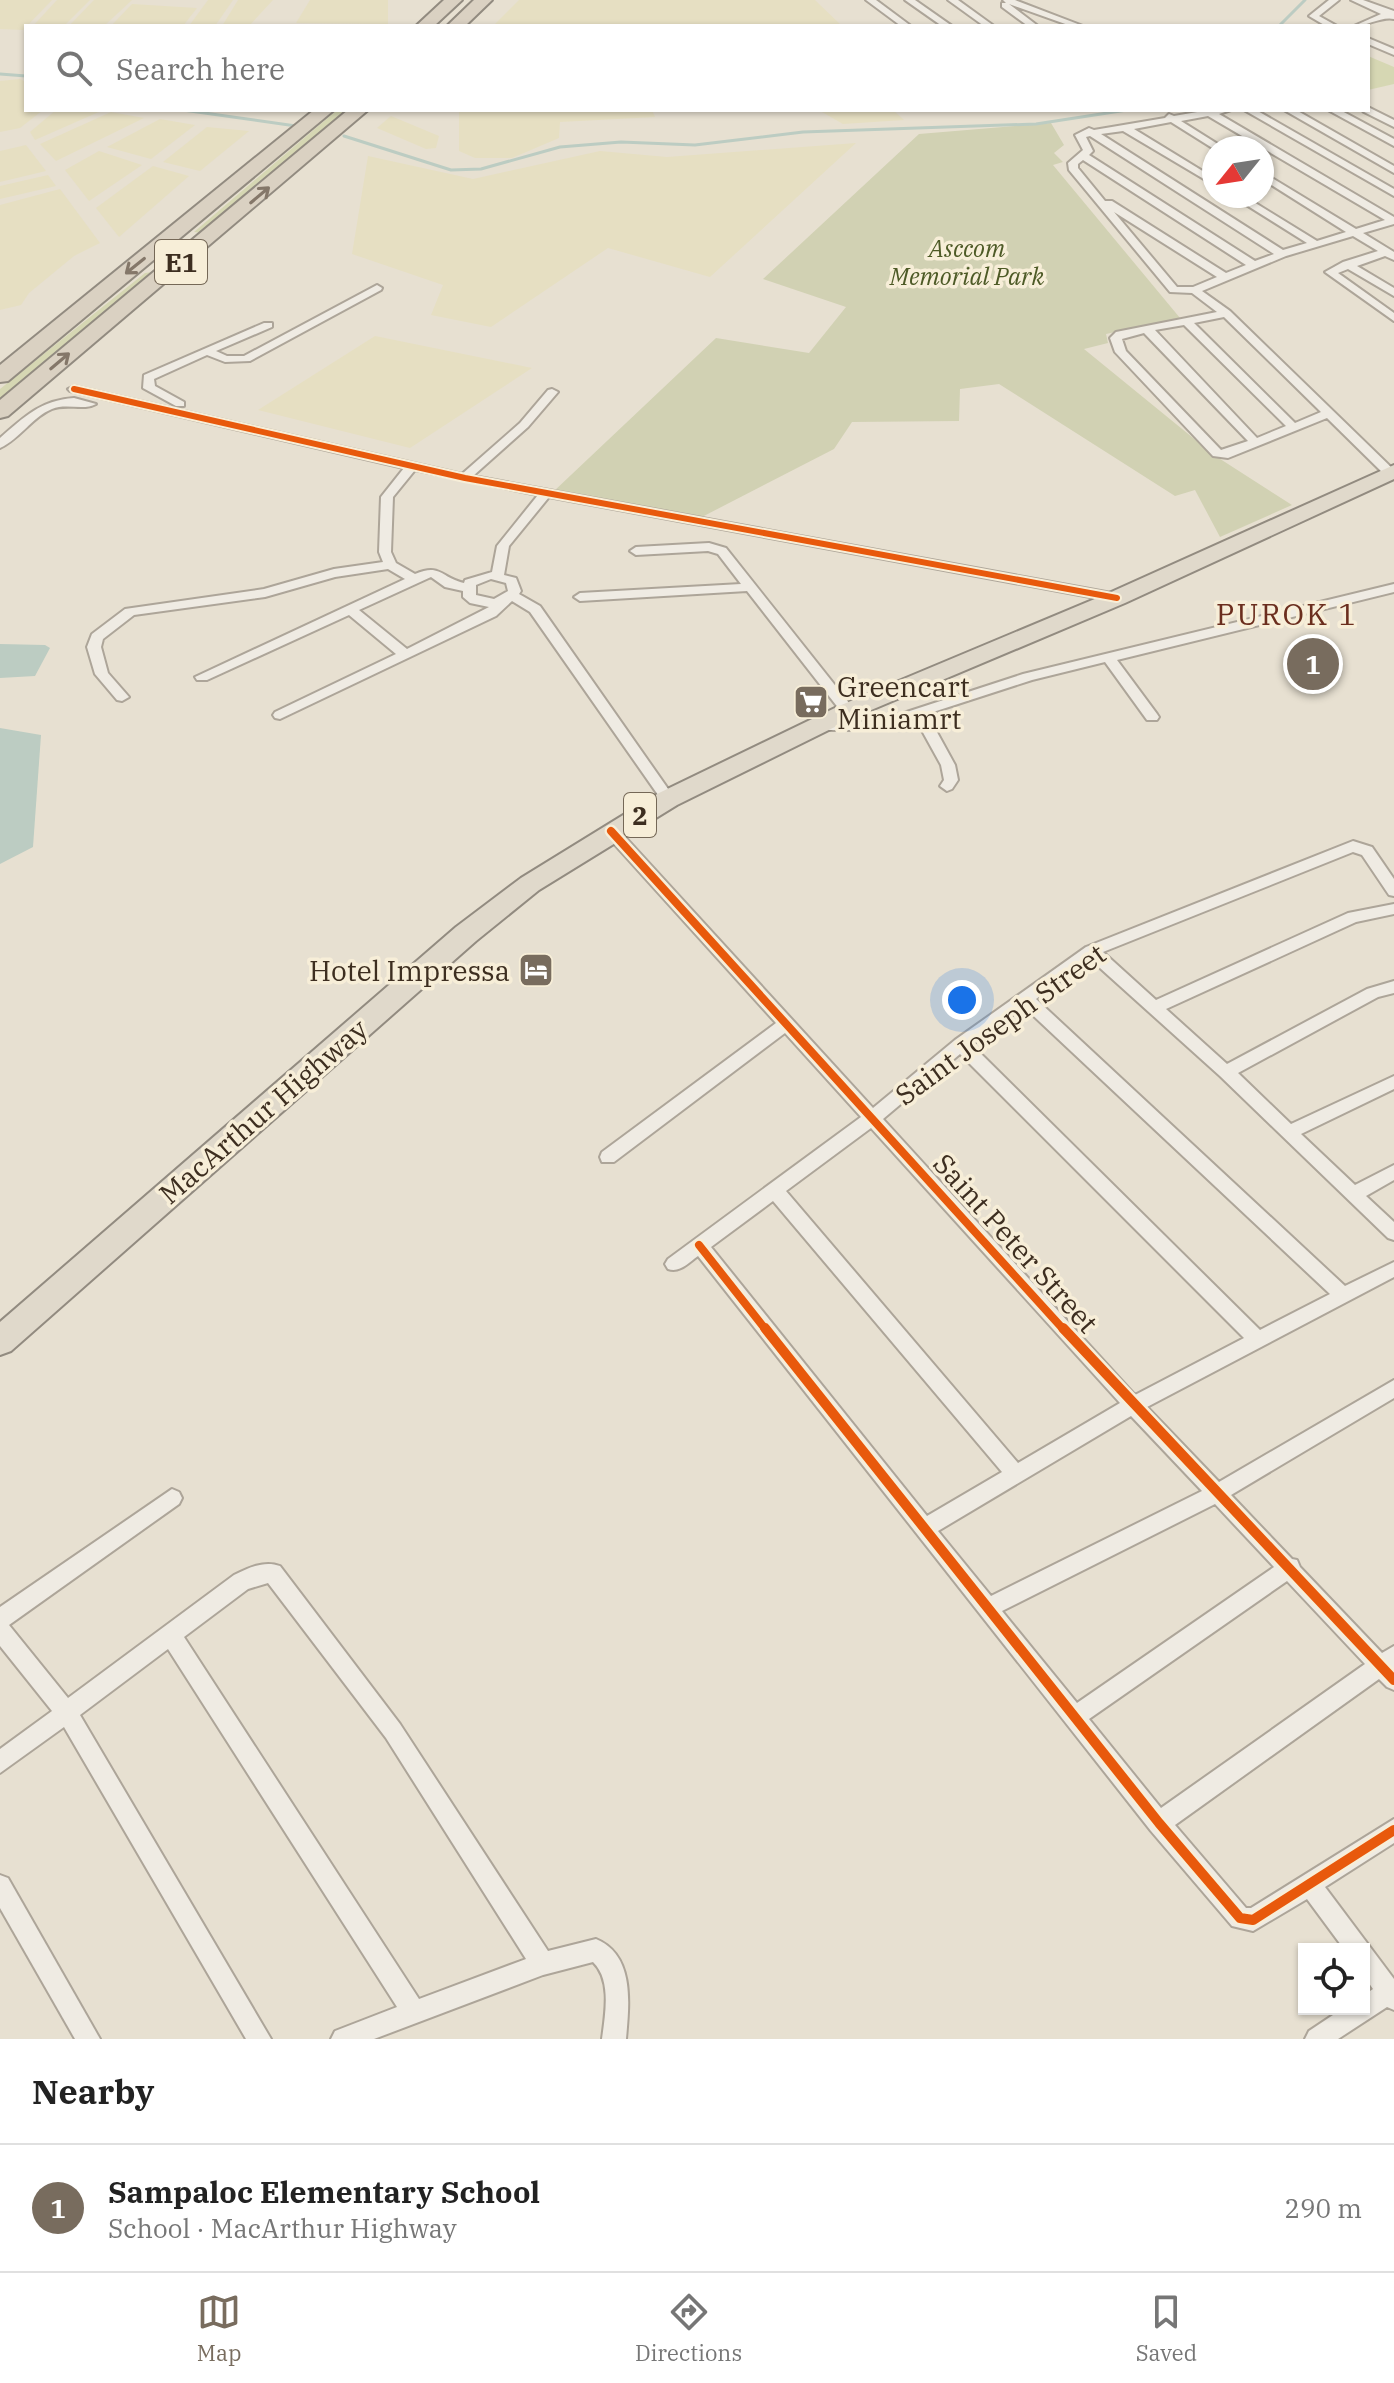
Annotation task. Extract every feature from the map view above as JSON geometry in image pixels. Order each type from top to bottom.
[{"type":"highway","points":[[426,24],[454,0]]},
{"type":"highway","points":[[457,24],[484,0]]},
{"type":"highway","name":"E1","points":[[0,376],[323,112]]},
{"type":"highway","name":"E1","points":[[0,411],[357,112]]},
{"type":"highway","name":"MacArthur Highway","points":[[0,1341],[466,934],[530,884],[611,831],[668,799],[848,711],[1117,598],[1392,472]]},
{"type":"street","points":[[873,2],[887,0]]},
{"type":"street","points":[[909,0],[945,24]]},
{"type":"street","points":[[952,0],[987,24]]},
{"type":"street","points":[[997,0],[1033,24]]},
{"type":"street","points":[[1007,0],[1074,24]]},
{"type":"street","points":[[1329,24],[1313,16],[1335,0]]},
{"type":"street","points":[[1355,0],[1393,14]]},
{"type":"street","points":[[873,2],[904,24]]},
{"type":"street","points":[[1364,24],[1393,14]]},
{"type":"street","points":[[1042,24],[1059,18]]},
{"type":"street","points":[[1370,42],[1394,35]]},
{"type":"street","points":[[1370,42],[1394,52]]},
{"type":"street","points":[[1161,112],[1202,138]]},
{"type":"street","points":[[1215,112],[1089,131],[1080,135],[1088,149],[1073,163],[1073,168],[1170,287],[1180,292],[1194,290],[1282,254],[1394,221]]},
{"type":"street","points":[[1252,112],[1394,193]]},
{"type":"street","points":[[1292,112],[1394,170]]},
{"type":"street","points":[[1337,112],[1394,143]]},
{"type":"street","points":[[1370,112],[1394,124]]},
{"type":"street","points":[[1210,113],[1394,221]]},
{"type":"street","points":[[1124,127],[1202,175]]},
{"type":"street","points":[[1089,131],[1282,254]]},
{"type":"street","points":[[1084,156],[1254,265]]},
{"type":"street","points":[[1274,182],[1390,254]]},
{"type":"street","points":[[1100,198],[1225,277]]},
{"type":"street","points":[[1256,208],[1315,244]]},
{"type":"street","points":[[1390,254],[1332,269],[1331,275],[1394,318]]},
{"type":"street","points":[[1347,264],[1394,293]]},
{"type":"street","points":[[207,351],[225,359],[246,359],[377,288]]},
{"type":"street","points":[[1194,290],[1226,313],[1392,472]]},
{"type":"street","points":[[1226,313],[1116,335],[1121,352],[1217,453],[1229,455],[1330,413]]},
{"type":"street","points":[[1186,321],[1294,428]]},
{"type":"street","points":[[190,413],[177,402],[155,393],[147,382],[157,371],[268,325]]},
{"type":"street","points":[[1147,329],[1257,444]]},
{"type":"street","points":[[74,389],[465,478],[1117,598]]},
{"type":"street","points":[[465,478],[524,425],[552,392]]},
{"type":"street","points":[[0,444],[48,404],[61,399],[152,413],[190,413]]},
{"type":"street","points":[[390,565],[385,552],[386,505],[391,490],[411,467]]},
{"type":"street","points":[[498,575],[503,546],[546,493]]},
{"type":"street","points":[[636,551],[719,548],[848,711]]},
{"type":"street","points":[[122,697],[102,674],[94,647],[97,637],[130,612],[265,593],[334,573],[390,565],[414,579]]},
{"type":"street","points":[[202,677],[433,572],[450,584],[467,588]]},
{"type":"street","points":[[280,715],[491,613],[515,591],[511,581],[498,575],[475,579],[467,588]]},
{"type":"street","points":[[580,597],[750,587]]},
{"type":"street","points":[[467,588],[469,597],[480,603],[507,599],[535,609],[668,799]]},
{"type":"street","points":[[817,726],[877,726],[1028,677],[1394,588]]},
{"type":"street","points":[[350,609],[405,654]]},
{"type":"street","points":[[1108,657],[1152,717]]},
{"type":"street","points":[[920,714],[948,765],[951,780],[947,786]]},
{"type":"street","name":"Saint Peter Street","points":[[611,831],[1133,1405],[1290,1567],[1387,1660],[1394,1680]]},
{"type":"street","name":"Saint Joseph Street","points":[[674,1264],[873,1118],[961,1044],[1091,951],[1243,887],[1361,846],[1394,891]]},
{"type":"street","points":[[1155,1007],[1353,917],[1394,909]]},
{"type":"street","points":[[1091,951],[1226,1072],[1394,1233]]},
{"type":"street","points":[[1226,1072],[1373,993],[1394,987]]},
{"type":"street","points":[[1025,998],[1344,1296]]},
{"type":"street","points":[[608,1157],[787,1023]]},
{"type":"street","points":[[961,1044],[1258,1340]]},
{"type":"street","points":[[1289,1132],[1394,1082]]},
{"type":"street","points":[[1354,1194],[1394,1172]]},
{"type":"street","points":[[774,1190],[1016,1474]]},
{"type":"street","points":[[699,1245],[1159,1823],[1240,1918],[1253,1920],[1394,1830]]},
{"type":"street","points":[[925,1528],[1133,1405],[1394,1269]]},
{"type":"street","points":[[987,1608],[1218,1493],[1394,1388]]},
{"type":"street","points":[[0,1619],[172,1498]]},
{"type":"street","points":[[1074,1717],[1290,1567]]},
{"type":"street","points":[[0,1762],[172,1637],[249,1576],[266,1573],[278,1576],[393,1731],[543,1964]]},
{"type":"street","points":[[0,1630],[67,1713],[259,2039]]},
{"type":"street","points":[[172,1637],[414,2012]]},
{"type":"street","points":[[1159,1823],[1387,1660]]},
{"type":"street","points":[[1310,1885],[1354,1943]]},
{"type":"street","points":[[0,1886],[88,2039]]},
{"type":"street","points":[[343,2039],[543,1964],[596,1950],[604,1955],[611,1968],[617,2000],[614,2039]]},
{"type":"street","points":[[1370,1965],[1392,1995],[1370,2006]]},
{"type":"street","points":[[1317,2039],[1354,2015]]},
{"type":"shaded area","points":[[0,0],[52,0],[29,24],[24,24],[23,30],[0,29]]},
{"type":"shaded area","points":[[57,0],[90,0],[66,24],[35,24]]},
{"type":"shaded area","points":[[94,0],[132,0],[106,24],[71,24]]},
{"type":"shaded area","points":[[208,0],[233,0],[216,24],[190,24]]},
{"type":"shaded area","points":[[238,0],[273,0],[251,24],[223,24]]},
{"type":"shaded area","points":[[310,0],[388,0],[388,24],[296,23]]},
{"type":"shaded area","points":[[519,0],[815,0],[840,24],[495,24]]},
{"type":"shaded area","points":[[132,4],[197,8],[185,24],[113,24]]},
{"type":"shaded area","points":[[0,81],[24,81],[24,112],[40,112],[20,128],[0,132]]},
{"type":"shaded area","points":[[54,112],[99,112],[35,140],[30,132]]},
{"type":"shaded area","points":[[111,112],[144,118],[56,161],[40,144]]},
{"type":"shaded area","points":[[459,112],[653,112],[655,117],[560,122],[559,138],[512,158],[475,158],[459,151]]},
{"type":"shaded area","points":[[822,112],[895,112],[904,120],[843,124]]},
{"type":"shaded area","points":[[391,116],[439,136],[436,148],[426,149],[377,128]]},
{"type":"shaded area","points":[[160,119],[195,125],[151,159],[107,147]]},
{"type":"shaded area","points":[[207,127],[249,131],[200,171],[163,162]]},
{"type":"shaded area","points":[[856,143],[710,277],[608,248],[491,327],[431,315],[443,285],[352,254],[368,156],[473,179],[600,151],[667,157]]},
{"type":"shaded area","points":[[26,145],[46,171],[0,182],[0,151]]},
{"type":"shaded area","points":[[99,151],[142,165],[89,201],[65,170]]},
{"type":"shaded area","points":[[153,166],[189,176],[119,237],[96,208]]},
{"type":"shaded area","points":[[48,175],[56,186],[0,199],[0,186]]},
{"type":"shaded area","points":[[60,189],[100,243],[74,256],[29,293],[21,305],[0,310],[0,205]]},
{"type":"shaded area","points":[[375,336],[532,368],[410,448],[258,410]]},
{"type":"shaded area","points":[[0,644],[45,645],[50,648],[35,676],[0,678]]},
{"type":"shaded area","points":[[0,728],[41,735],[33,847],[0,864]]},
{"type":"green space","points":[[1370,57],[1394,67],[1394,84],[1370,90]]},
{"type":"green space","points":[[335,112],[347,112],[203,233],[194,232]]},
{"type":"green space","name":"Asccom Memorial Park","points":[[1051,123],[1064,145],[1054,153],[1063,162],[1053,165],[1180,318],[1106,334],[1108,343],[1084,349],[1214,455],[1292,505],[1220,537],[1195,490],[1175,496],[999,384],[960,389],[959,421],[852,422],[834,449],[698,519],[553,492],[716,338],[809,353],[846,307],[763,279],[919,134]]},
{"type":"green space","points":[[152,272],[0,400],[0,389],[145,273]]},
{"type":"waterway","points":[[1281,24],[1305,0]]},
{"type":"waterway","points":[[0,74],[24,76]]},
{"type":"waterway","points":[[197,112],[296,126]]},
{"type":"waterway","points":[[344,136],[451,170],[481,169],[560,147],[621,142],[695,145],[803,132],[1036,124],[1114,112]]},
{"type":"cycle path","points":[[74,389],[465,478],[1117,598]]},
{"type":"cycle path","points":[[611,831],[1133,1405],[1394,1680]]},
{"type":"cycle path","points":[[699,1245],[1159,1823],[1240,1918],[1253,1920],[1394,1830]]},
{"type":"place","name":"Sampaloc Elementary School","points":[[1313,664]]},
{"type":"place","name":"Greencart Miniamrt","points":[[811,702]]},
{"type":"place","name":"Hotel Impressa","points":[[536,970]]},
{"type":"district","name":"PUROK 1","points":[[1287,613]]}]
